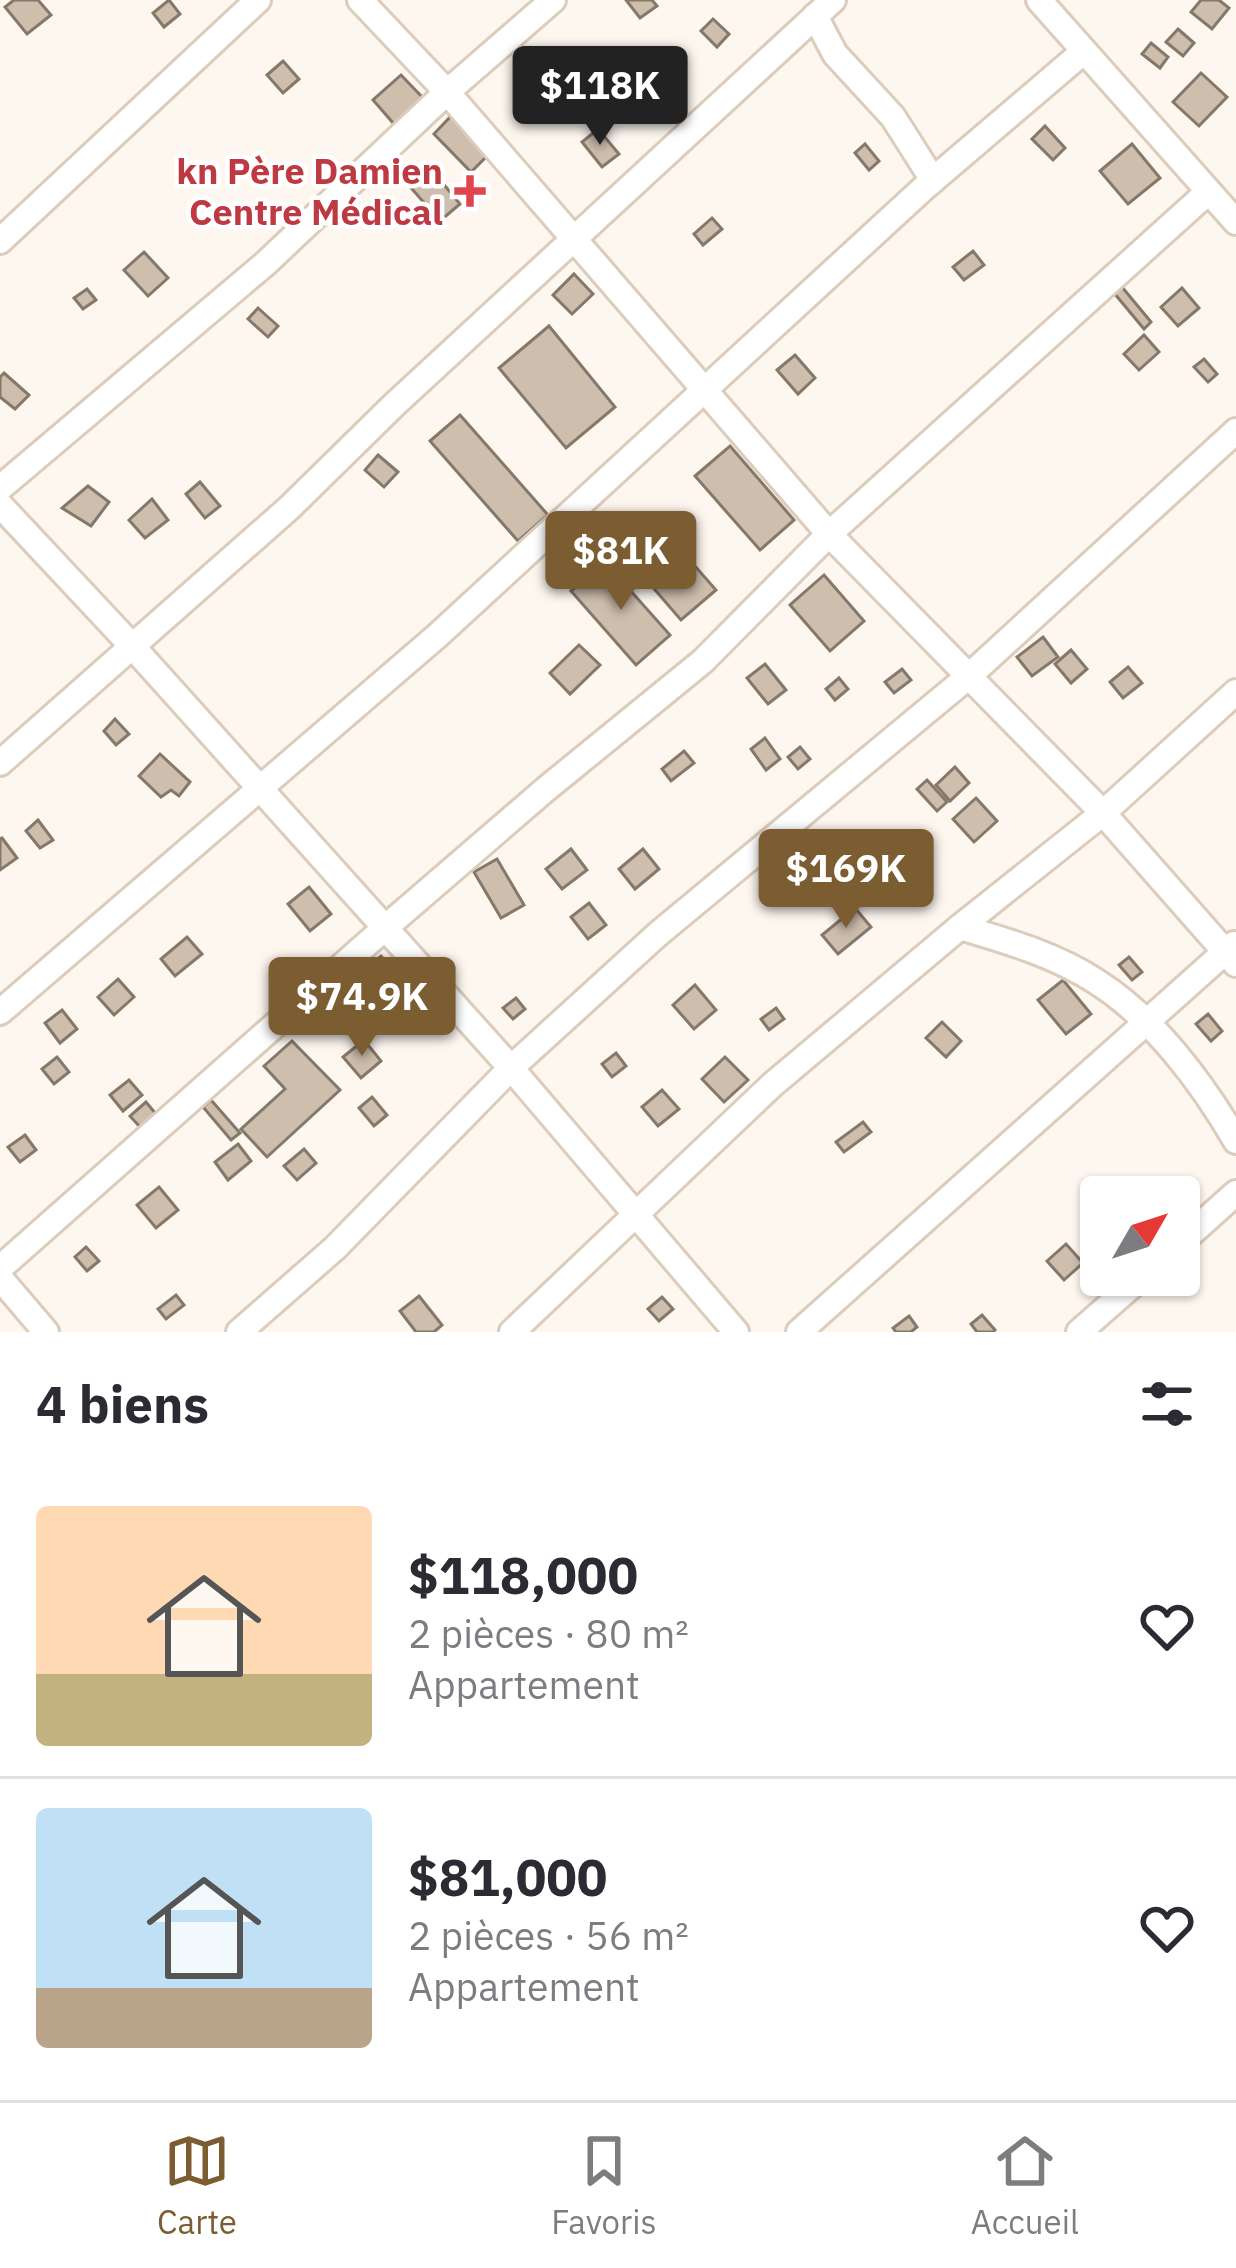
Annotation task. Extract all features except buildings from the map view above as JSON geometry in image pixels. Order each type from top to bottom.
[{"type":"street","points":[[0,241],[258,0]]},
{"type":"street","points":[[360,0],[447,92],[829,534],[1232,953],[799,1332]]},
{"type":"street","points":[[0,488],[266,263],[447,92],[553,0]]},
{"type":"street","points":[[1039,0],[1236,222]]},
{"type":"street","points":[[0,763],[289,508],[395,404],[824,8],[835,54],[893,117],[933,181]]},
{"type":"street","points":[[0,1012],[437,636],[704,388],[1083,52]]},
{"type":"street","points":[[0,1268],[386,927],[703,661],[829,534],[1208,192]]},
{"type":"street","points":[[239,1332],[335,1248],[511,1068],[658,934],[968,676],[1236,431]]},
{"type":"street","points":[[0,505],[386,927],[736,1332]]},
{"type":"street","points":[[512,1332],[772,1085],[1102,813],[1236,692]]},
{"type":"street","points":[[960,927],[1020,944],[1097,982],[1148,1022],[1182,1061],[1236,1141]]},
{"type":"street","points":[[1200,1225],[1236,1193]]},
{"type":"street","points":[[0,1278],[46,1332]]},
{"type":"street","points":[[1079,1332],[1120,1296]]},
{"type":"place","name":"kn Père Damien Centre Médical","points":[[470,191]]}]
